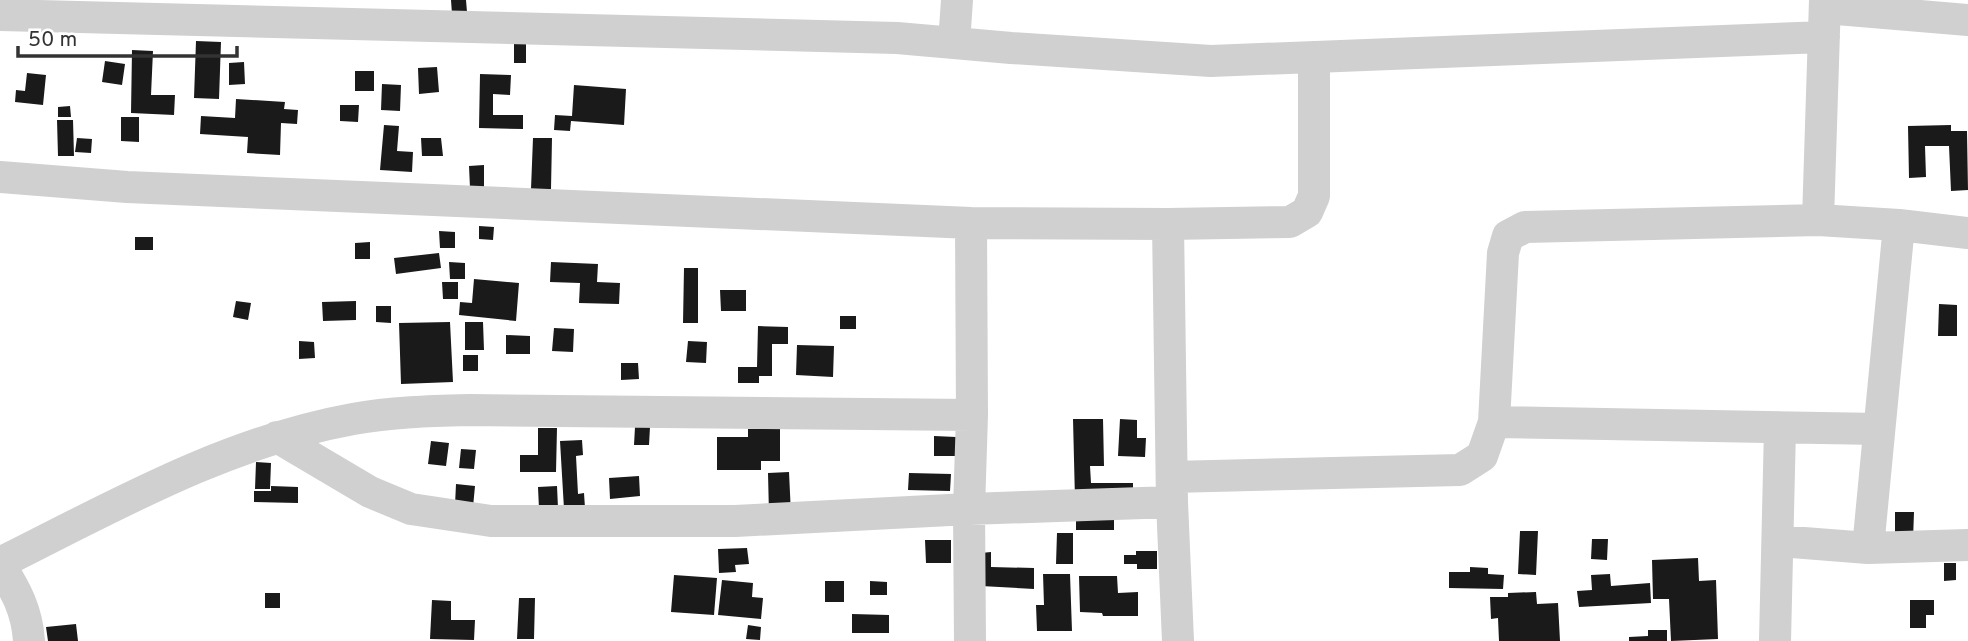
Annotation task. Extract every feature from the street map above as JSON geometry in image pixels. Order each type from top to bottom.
[{"type":"street","points":[[954,43],[957,0]]},
{"type":"street","points":[[0,15],[418,13],[897,37],[1212,61],[1314,57],[1825,15],[1968,20]]},
{"type":"street","points":[[1818,220],[1825,15]]},
{"type":"street","points":[[0,177],[127,187],[971,223],[1290,222],[1307,212],[1314,196],[1314,57]]},
{"type":"street","points":[[277,437],[370,492],[411,509],[491,521],[735,521],[969,509],[1172,490],[1460,470],[1482,456],[1494,422],[1503,253],[1508,236],[1525,227],[1818,220],[1968,233]]},
{"type":"street","points":[[970,641],[971,223]]},
{"type":"street","points":[[1168,224],[1172,490],[1178,641]]},
{"type":"street","points":[[1868,548],[1899,225]]},
{"type":"street","points":[[29,641],[28,625],[19,597],[0,564],[168,479],[226,454],[277,437],[351,419],[401,412],[469,410],[972,415]]},
{"type":"street","points":[[1494,422],[1879,429]]},
{"type":"street","points":[[1775,641],[1780,428]]},
{"type":"street","points":[[1778,541],[1868,548],[1968,545]]},
{"type":"building","points":[[451,0],[466,0],[467,12],[452,14]]},
{"type":"building","points":[[196,41],[221,42],[219,99],[194,98]]},
{"type":"building","points":[[514,42],[526,42],[526,63],[514,63]]},
{"type":"building","points":[[132,50],[153,51],[151,95],[175,95],[174,115],[131,113]]},
{"type":"building","points":[[105,61],[125,64],[122,85],[102,82]]},
{"type":"building","points":[[244,62],[245,84],[229,85],[229,63]]},
{"type":"building","points":[[437,67],[439,92],[419,94],[418,68]]},
{"type":"building","points":[[355,71],[374,71],[374,91],[355,91]]},
{"type":"building","points":[[27,73],[46,75],[43,105],[15,102],[16,90],[25,91]]},
{"type":"building","points":[[480,74],[511,75],[510,95],[493,94],[493,115],[523,115],[523,129],[479,128]]},
{"type":"building","points":[[382,84],[401,85],[400,111],[381,110]]},
{"type":"building","points":[[574,85],[626,89],[624,125],[571,121],[570,131],[554,130],[555,115],[572,116]]},
{"type":"building","points":[[236,99],[285,102],[284,109],[298,110],[297,124],[281,123],[280,155],[247,153],[248,137],[200,134],[201,116],[235,118]]},
{"type":"building","points":[[340,105],[359,105],[358,122],[340,121]]},
{"type":"building","points":[[70,106],[71,117],[58,117],[58,107]]},
{"type":"building","points":[[121,117],[139,117],[139,142],[121,141]]},
{"type":"building","points":[[57,120],[73,120],[74,156],[58,156]]},
{"type":"building","points":[[384,125],[399,126],[397,151],[413,152],[412,172],[380,170]]},
{"type":"building","points":[[1951,125],[1951,131],[1967,131],[1968,190],[1951,191],[1949,146],[1925,146],[1926,177],[1909,178],[1908,126]]},
{"type":"building","points":[[77,138],[92,139],[91,153],[75,152]]},
{"type":"building","points":[[421,138],[441,138],[443,156],[422,156]]},
{"type":"building","points":[[533,138],[552,138],[551,189],[531,189]]},
{"type":"building","points":[[484,165],[484,187],[470,188],[469,166]]},
{"type":"building","points":[[479,226],[494,227],[493,240],[479,239]]},
{"type":"building","points":[[439,231],[455,232],[455,248],[440,248]]},
{"type":"building","points":[[135,237],[153,237],[153,250],[135,250]]},
{"type":"building","points":[[370,242],[370,259],[355,259],[355,243]]},
{"type":"building","points":[[439,253],[441,268],[396,274],[394,258]]},
{"type":"building","points":[[449,262],[465,263],[465,279],[450,279]]},
{"type":"building","points":[[551,262],[598,264],[597,282],[620,283],[619,304],[579,303],[580,283],[550,282]]},
{"type":"building","points":[[684,268],[698,268],[698,323],[683,323]]},
{"type":"building","points":[[474,279],[519,283],[516,321],[459,315],[460,302],[472,303]]},
{"type":"building","points":[[442,282],[458,282],[458,299],[443,299]]},
{"type":"building","points":[[720,290],[746,290],[746,311],[721,311]]},
{"type":"building","points":[[236,301],[251,303],[248,320],[233,317]]},
{"type":"building","points":[[356,301],[356,320],[323,321],[322,302]]},
{"type":"building","points":[[1939,304],[1957,305],[1957,336],[1938,336]]},
{"type":"building","points":[[376,306],[391,306],[391,323],[376,322]]},
{"type":"building","points":[[840,316],[856,316],[856,329],[840,329]]},
{"type":"building","points":[[450,322],[453,382],[401,384],[399,323]]},
{"type":"building","points":[[465,322],[483,322],[484,350],[465,350]]},
{"type":"building","points":[[758,326],[788,327],[788,344],[772,344],[772,376],[759,376],[759,383],[738,383],[738,367],[757,367]]},
{"type":"building","points":[[554,328],[574,329],[573,352],[552,351]]},
{"type":"building","points":[[506,335],[530,336],[530,354],[506,354]]},
{"type":"building","points":[[299,341],[314,342],[315,358],[299,359]]},
{"type":"building","points":[[688,341],[707,342],[706,363],[686,362]]},
{"type":"building","points":[[797,345],[834,346],[833,377],[796,375]]},
{"type":"building","points":[[463,355],[478,355],[478,371],[463,371]]},
{"type":"building","points":[[621,363],[638,363],[639,379],[621,380]]},
{"type":"building","points":[[1073,419],[1103,419],[1104,466],[1090,466],[1091,483],[1133,483],[1133,499],[1075,500]]},
{"type":"building","points":[[1120,419],[1137,420],[1137,438],[1146,438],[1145,457],[1118,456]]},
{"type":"building","points":[[635,427],[650,427],[649,445],[634,445]]},
{"type":"building","points":[[538,428],[557,428],[556,472],[520,472],[520,455],[538,455]]},
{"type":"building","points":[[748,429],[780,429],[780,461],[761,461],[761,470],[717,470],[717,437],[748,437]]},
{"type":"building","points":[[934,436],[956,437],[956,456],[934,456]]},
{"type":"building","points":[[582,440],[583,455],[576,456],[578,494],[584,493],[585,508],[564,509],[560,441]]},
{"type":"building","points":[[431,441],[449,443],[446,466],[428,464]]},
{"type":"building","points":[[461,449],[476,450],[474,469],[459,468]]},
{"type":"building","points":[[256,462],[271,463],[270,489],[255,489]]},
{"type":"building","points":[[789,472],[791,514],[769,514],[768,473]]},
{"type":"building","points":[[909,473],[951,474],[950,491],[908,490]]},
{"type":"building","points":[[639,476],[640,496],[610,499],[609,478]]},
{"type":"building","points":[[456,484],[475,486],[473,507],[455,505]]},
{"type":"building","points":[[271,486],[298,487],[298,503],[254,502],[254,491],[271,491]]},
{"type":"building","points":[[557,486],[558,508],[539,509],[538,487]]},
{"type":"building","points":[[1076,508],[1114,508],[1114,530],[1076,530]]},
{"type":"building","points":[[1895,512],[1914,512],[1913,540],[1895,540]]},
{"type":"building","points":[[1520,531],[1538,531],[1536,575],[1518,574]]},
{"type":"building","points":[[1057,533],[1073,533],[1073,564],[1056,564]]},
{"type":"building","points":[[1592,539],[1608,539],[1607,560],[1591,559]]},
{"type":"building","points":[[925,540],[951,540],[951,563],[926,563]]},
{"type":"building","points":[[747,548],[749,564],[735,565],[736,572],[719,573],[718,549]]},
{"type":"building","points":[[1136,551],[1157,551],[1157,569],[1137,569],[1137,564],[1124,564],[1124,555],[1136,555]]},
{"type":"building","points":[[991,552],[991,567],[1034,568],[1034,589],[981,586],[981,553]]},
{"type":"building","points":[[1698,558],[1699,581],[1716,580],[1718,639],[1671,641],[1669,599],[1653,599],[1652,560]]},
{"type":"building","points":[[1944,563],[1956,563],[1956,580],[1944,581]]},
{"type":"building","points":[[1470,567],[1488,568],[1488,574],[1504,575],[1503,589],[1449,588],[1449,572],[1470,572]]},
{"type":"building","points":[[1043,574],[1070,574],[1072,631],[1037,631],[1036,605],[1044,605]]},
{"type":"building","points":[[1610,574],[1611,586],[1650,583],[1651,603],[1579,607],[1577,591],[1592,590],[1591,575]]},
{"type":"building","points":[[674,575],[717,578],[714,615],[671,612]]},
{"type":"building","points":[[1079,576],[1117,576],[1118,593],[1138,592],[1138,616],[1103,616],[1102,613],[1080,612]]},
{"type":"building","points":[[722,580],[753,583],[752,597],[763,598],[761,619],[718,615]]},
{"type":"building","points":[[825,581],[844,581],[844,602],[825,602]]},
{"type":"building","points":[[870,581],[887,582],[887,595],[870,595]]},
{"type":"building","points":[[1536,592],[1537,604],[1558,603],[1560,641],[1499,641],[1498,618],[1491,619],[1490,597]]},
{"type":"building","points":[[265,593],[280,593],[280,608],[265,608]]},
{"type":"building","points":[[519,598],[535,598],[534,639],[517,639]]},
{"type":"building","points":[[432,600],[451,601],[451,620],[475,620],[474,640],[430,639]]},
{"type":"building","points":[[1910,600],[1934,600],[1934,615],[1926,615],[1926,628],[1910,628]]},
{"type":"building","points":[[852,614],[889,615],[889,633],[852,633]]},
{"type":"building","points":[[76,624],[78,641],[48,641],[46,627]]},
{"type":"building","points":[[748,625],[761,627],[760,640],[746,639]]},
{"type":"building","points":[[1648,630],[1667,630],[1667,641],[1629,641],[1629,637],[1648,636]]}]
